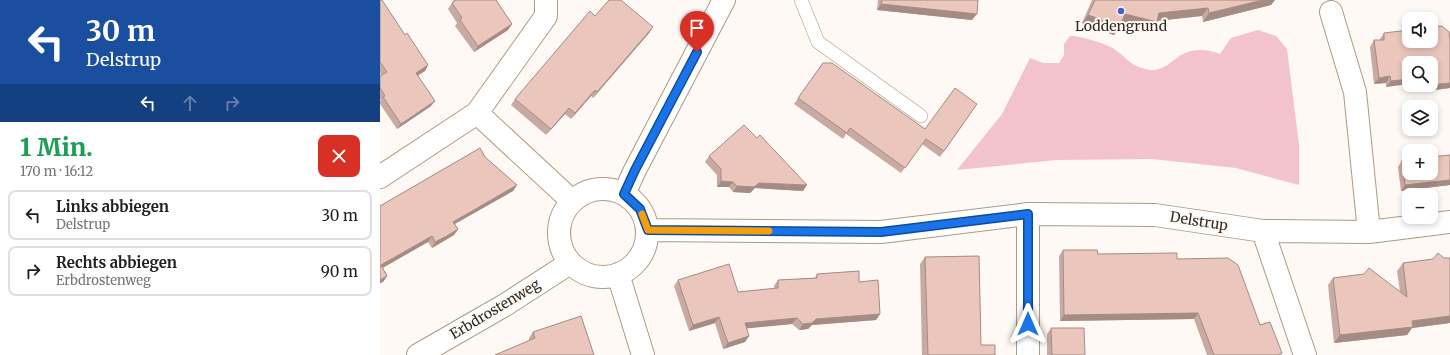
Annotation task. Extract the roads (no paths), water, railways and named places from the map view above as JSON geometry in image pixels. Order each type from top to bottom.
[{"type":"street","points":[[380,177],[477,113],[546,16],[546,0]]},
{"type":"street","points":[[624,194],[635,170],[724,0]]},
{"type":"street","points":[[1331,12],[1355,92],[1369,232]]},
{"type":"street","points":[[477,113],[572,201]]},
{"type":"street","points":[[606,188],[624,194],[640,209],[648,230],[645,248],[634,264],[618,274],[601,277],[584,273],[570,263],[561,248],[558,231],[562,215],[572,201],[588,191],[606,188]]},
{"type":"street","points":[[1028,214],[1028,355]]},
{"type":"street","name":"Delstrup","points":[[648,230],[881,232],[1028,214],[1155,215],[1263,231],[1369,232],[1450,222]]},
{"type":"street","points":[[1263,231],[1305,355]]},
{"type":"street","name":"Erbdrostenweg","points":[[418,355],[505,305],[570,263]]},
{"type":"street","points":[[618,274],[643,355]]},
{"type":"lane","points":[[801,0],[818,42],[921,116]]},
{"type":"place","name":"Loddengrund","points":[[1121,11]]}]
